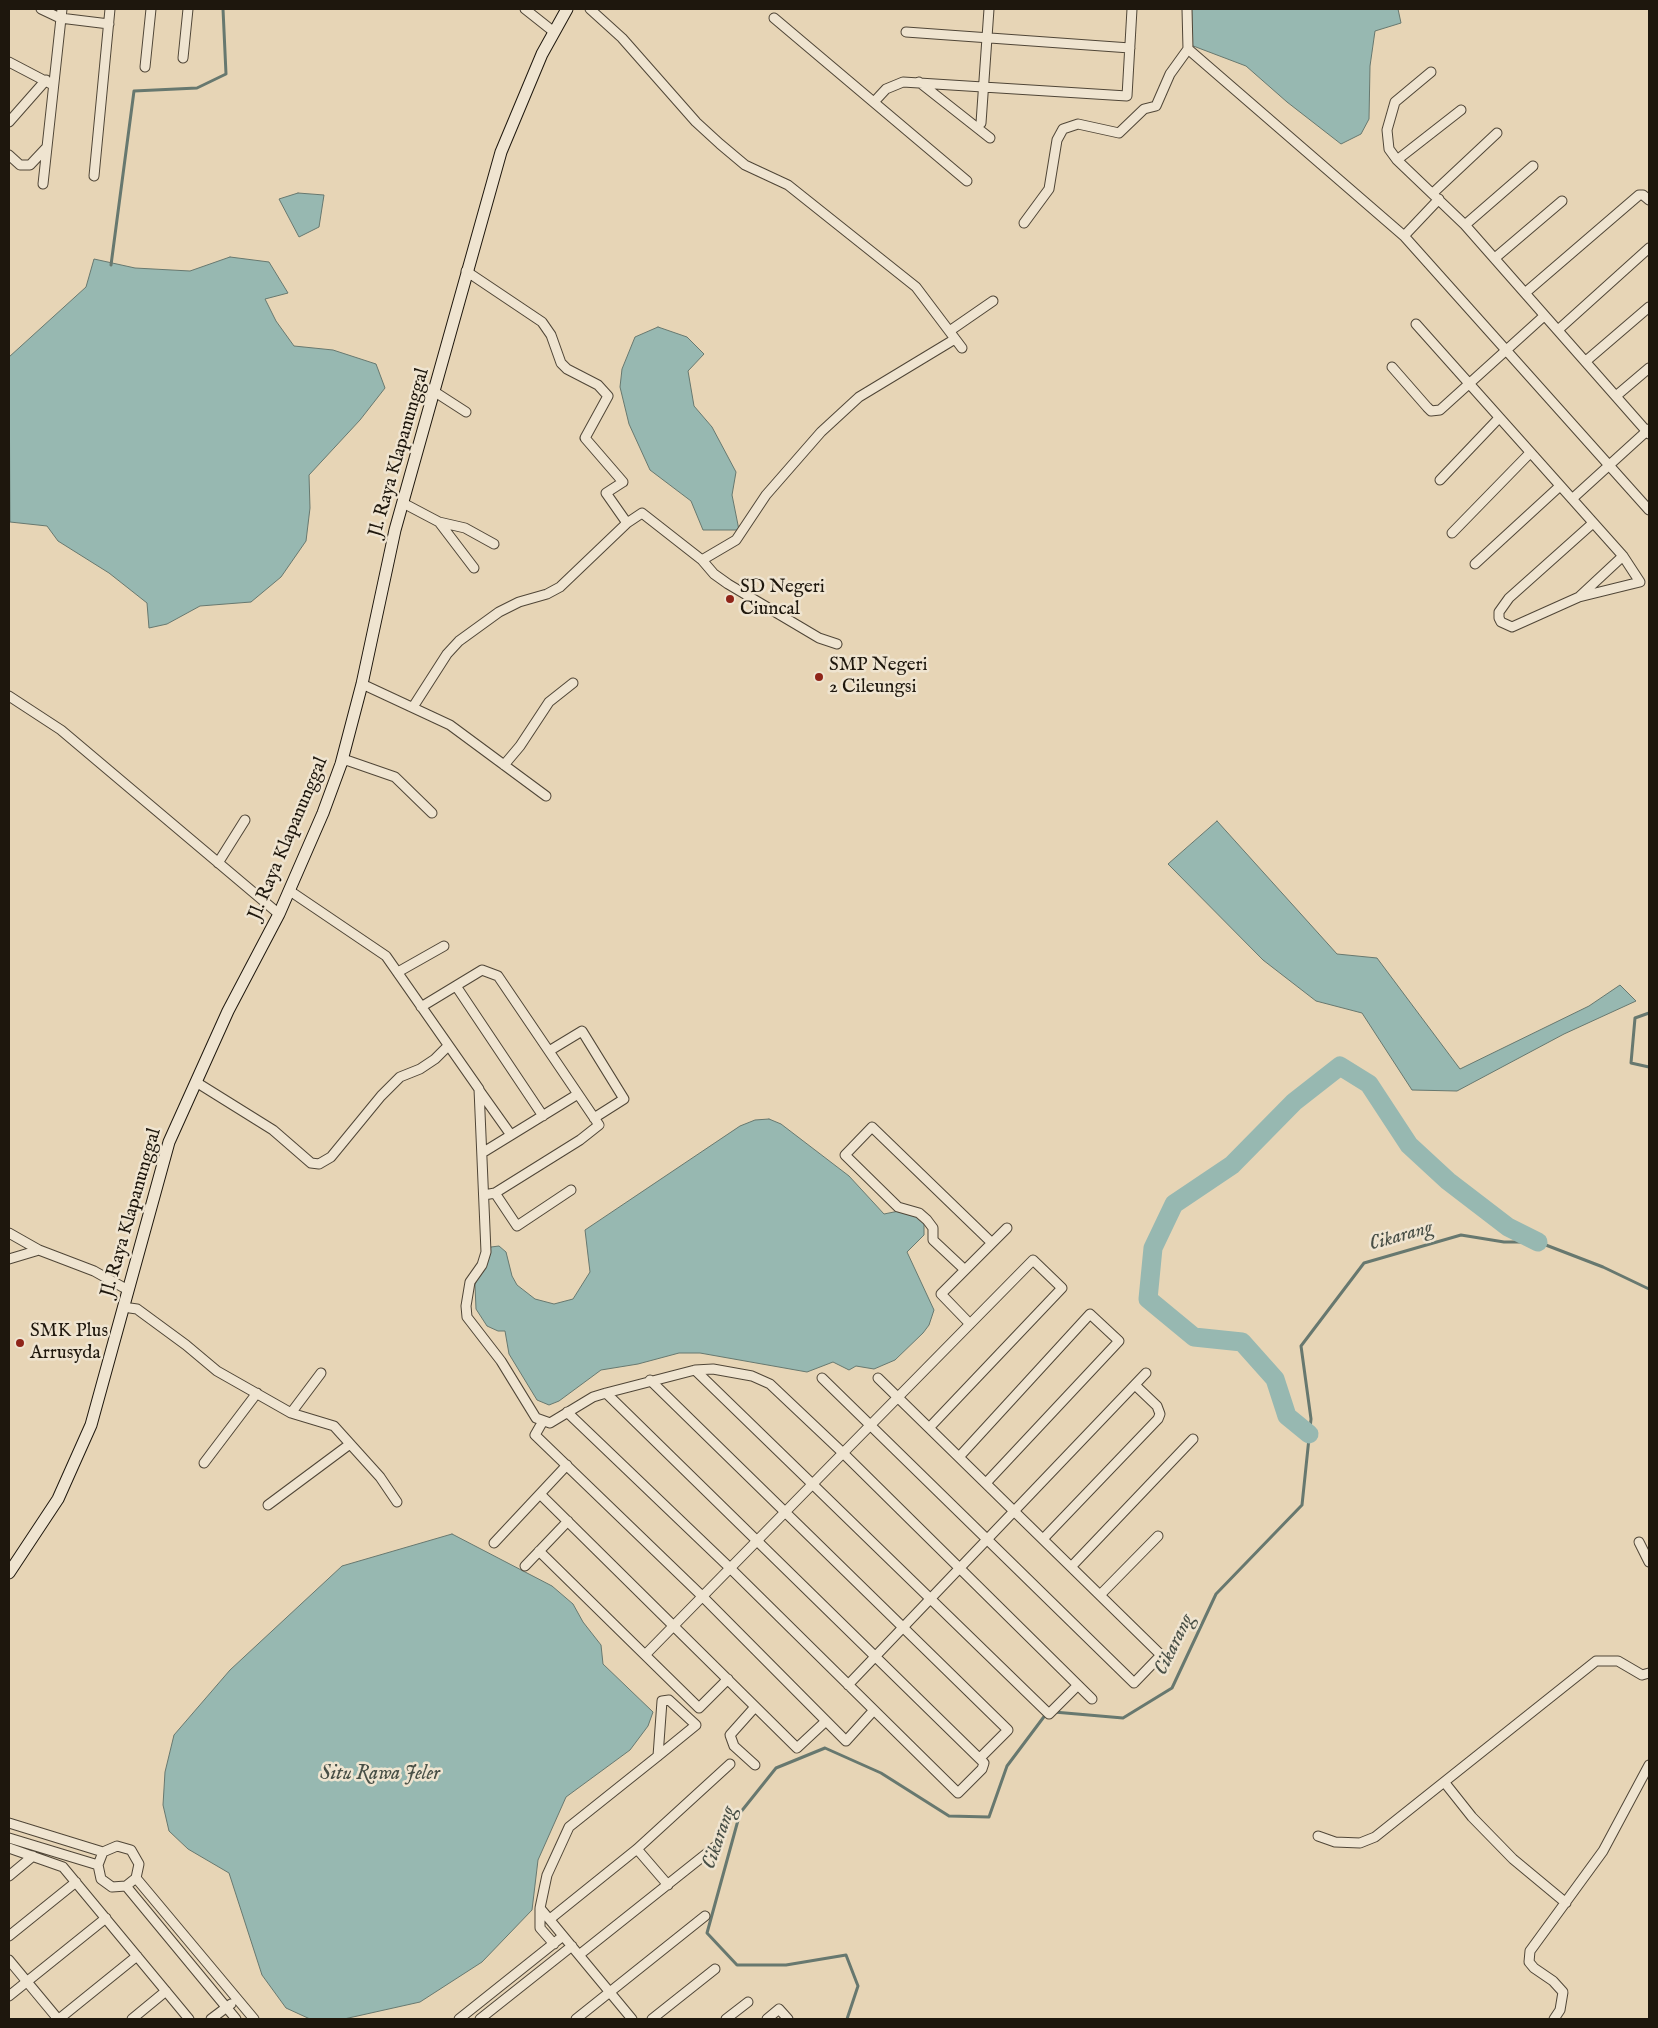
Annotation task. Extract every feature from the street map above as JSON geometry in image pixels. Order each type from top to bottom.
[{"type":"street","points":[[41,9],[109,24]]},
{"type":"street","points":[[94,176],[110,9]]},
{"type":"street","points":[[145,66],[151,9]]},
{"type":"street","points":[[183,58],[188,9]]},
{"type":"street","points":[[526,9],[554,32]]},
{"type":"street","name":"Jl. Raya Klapanunggal","points":[[9,1573],[43,1523],[68,1480],[91,1424],[168,1142],[228,1011],[290,891],[341,764],[362,684],[369,641],[403,503],[435,392],[466,271],[507,134],[554,32],[567,9]]},
{"type":"street","points":[[590,9],[622,38],[696,122],[720,144],[745,165],[788,186],[916,287],[951,330],[962,348]]},
{"type":"street","points":[[981,122],[989,9]]},
{"type":"street","points":[[874,102],[895,83],[919,82],[1127,96],[1132,9]]},
{"type":"street","points":[[1024,223],[1049,189],[1057,140],[1063,129],[1078,124],[1119,133],[1144,109],[1156,106],[1170,74],[1188,49],[1187,9]]},
{"type":"street","points":[[44,184],[50,83],[61,13]]},
{"type":"street","points":[[774,18],[967,181]]},
{"type":"street","points":[[906,32],[1130,48]]},
{"type":"street","points":[[1188,49],[1404,236],[1649,510]]},
{"type":"street","points":[[9,62],[50,83]]},
{"type":"street","points":[[1431,72],[1395,102],[1390,115],[1386,139],[1389,149],[1397,160],[1465,225],[1648,432],[1572,499]]},
{"type":"street","points":[[919,82],[990,138]]},
{"type":"street","points":[[9,122],[50,83]]},
{"type":"street","points":[[1397,160],[1461,110]]},
{"type":"street","points":[[1404,236],[1436,196],[1497,133]]},
{"type":"street","points":[[9,156],[20,165],[30,165],[46,147]]},
{"type":"street","points":[[1465,225],[1533,166]]},
{"type":"street","points":[[1525,293],[1639,195],[1643,195],[1649,200]]},
{"type":"street","points":[[1494,258],[1562,201]]},
{"type":"street","points":[[1558,330],[1649,248]]},
{"type":"street","points":[[466,271],[542,322],[551,335],[561,364],[598,385],[608,396],[585,438],[623,482],[606,493],[627,523]]},
{"type":"street","points":[[951,330],[993,301]]},
{"type":"street","points":[[1586,361],[1649,307]]},
{"type":"street","points":[[1392,367],[1427,407],[1436,412],[1544,316]]},
{"type":"street","points":[[1416,324],[1623,556],[1640,582],[1579,597],[1512,627],[1506,626],[1498,618],[1502,605],[1593,523]]},
{"type":"street","points":[[702,560],[736,540],[766,494],[821,432],[859,397],[955,339]]},
{"type":"street","points":[[1616,396],[1649,368]]},
{"type":"street","points":[[435,392],[466,412]]},
{"type":"street","points":[[1440,480],[1499,418]]},
{"type":"street","points":[[1452,532],[1530,453]]},
{"type":"street","points":[[1475,564],[1560,486]]},
{"type":"street","points":[[403,503],[439,522],[465,528],[494,544]]},
{"type":"street","points":[[413,707],[447,654],[458,641],[499,612],[519,602],[547,594],[560,587],[627,523],[639,514],[644,514],[702,560],[714,574],[728,584],[819,638],[836,644]]},
{"type":"street","points":[[439,522],[474,568]]},
{"type":"street","points":[[1579,597],[1623,556]]},
{"type":"street","points":[[504,765],[536,723],[549,702],[573,683]]},
{"type":"street","points":[[362,684],[450,725],[546,796]]},
{"type":"street","points":[[9,696],[61,730],[279,914]]},
{"type":"street","points":[[341,764],[346,760],[395,777],[432,813]]},
{"type":"street","points":[[218,863],[245,820]]},
{"type":"street","points":[[290,891],[374,946],[386,956],[511,1135]]},
{"type":"street","points":[[398,972],[444,946]]},
{"type":"street","points":[[421,1007],[482,970],[498,976],[599,1125],[580,1140],[495,1193],[484,1195]]},
{"type":"street","points":[[456,986],[543,1116]]},
{"type":"street","points":[[549,1051],[582,1031],[624,1100],[594,1118]]},
{"type":"street","points":[[196,1082],[273,1130],[311,1163],[319,1164],[331,1157],[381,1096],[400,1077],[428,1064],[448,1046]]},
{"type":"street","points":[[479,1089],[486,1252],[482,1265],[470,1282],[466,1306],[467,1316],[501,1361],[536,1418],[550,1423],[567,1412],[606,1393],[650,1380],[695,1370],[713,1369],[734,1372],[752,1376],[770,1384],[843,1453],[1092,1699]]},
{"type":"street","points":[[482,1153],[578,1094]]},
{"type":"street","points":[[965,1270],[933,1240],[933,1228],[927,1220],[919,1213],[898,1206],[845,1155],[872,1127],[992,1243]]},
{"type":"street","points":[[495,1193],[517,1226],[571,1190]]},
{"type":"street","points":[[970,1324],[941,1294],[1007,1228]]},
{"type":"street","points":[[9,1233],[39,1250],[94,1271],[128,1290]]},
{"type":"street","points":[[9,1259],[39,1250]]},
{"type":"street","points":[[645,1655],[1033,1260],[1062,1288],[929,1428]]},
{"type":"street","points":[[123,1307],[137,1310],[186,1344],[217,1371],[291,1412],[327,1422],[334,1426],[380,1477],[397,1502]]},
{"type":"street","points":[[959,1457],[1090,1314],[1119,1342],[986,1483]]},
{"type":"street","points":[[695,1370],[1049,1714],[1078,1685]]},
{"type":"street","points":[[848,1685],[1146,1373]]},
{"type":"street","points":[[291,1412],[321,1374]]},
{"type":"street","points":[[822,1378],[1134,1683],[1161,1655],[878,1378]]},
{"type":"street","points":[[650,1380],[1008,1730],[980,1758]]},
{"type":"street","points":[[1043,1539],[1158,1419],[1160,1414],[1157,1406],[1135,1384]]},
{"type":"street","points":[[204,1463],[257,1393]]},
{"type":"street","points":[[567,1412],[730,1568],[958,1793],[982,1769],[984,1763],[980,1758],[606,1393]]},
{"type":"street","points":[[542,1421],[535,1435],[702,1596],[846,1741],[874,1710]]},
{"type":"street","points":[[1071,1566],[1194,1439]]},
{"type":"street","points":[[268,1505],[350,1444]]},
{"type":"street","points":[[494,1544],[567,1465]]},
{"type":"street","points":[[540,1494],[797,1748],[826,1722]]},
{"type":"street","points":[[526,1566],[568,1521]]},
{"type":"street","points":[[1100,1595],[1158,1536]]},
{"type":"street","points":[[1639,1542],[1649,1562]]},
{"type":"street","points":[[540,1551],[699,1708],[728,1679]]},
{"type":"street","points":[[1318,1836],[1334,1842],[1360,1843],[1375,1837],[1446,1783],[1596,1662],[1618,1660],[1642,1675],[1649,1673]]},
{"type":"street","points":[[554,1944],[540,1928],[540,1908],[547,1875],[569,1827],[658,1756],[696,1725],[669,1700],[662,1701],[658,1756]]},
{"type":"street","points":[[755,1707],[730,1736],[734,1746],[755,1765]]},
{"type":"street","points":[[550,1920],[637,1849],[730,1764]]},
{"type":"street","points":[[1554,2019],[1560,2010],[1562,1992],[1553,1981],[1534,1968],[1529,1962],[1530,1951],[1603,1851],[1649,1765]]},
{"type":"street","points":[[1446,1783],[1472,1817],[1513,1859],[1566,1903]]},
{"type":"street","points":[[9,1824],[103,1852],[117,1846],[132,1850],[139,1864],[136,1878],[126,1886],[112,1887],[101,1879],[98,1865],[103,1852]]},
{"type":"street","points":[[9,1838],[98,1865]]},
{"type":"street","points":[[580,1955],[716,1846]]},
{"type":"street","points":[[9,1848],[63,1866],[189,2019]]},
{"type":"street","points":[[637,1849],[668,1885]]},
{"type":"street","points":[[9,1876],[33,1856]]},
{"type":"street","points":[[136,1878],[254,2019]]},
{"type":"street","points":[[9,1936],[76,1882]]},
{"type":"street","points":[[126,1886],[236,2019]]},
{"type":"street","points":[[540,1908],[632,2019]]},
{"type":"street","points":[[576,2019],[705,1916]]},
{"type":"street","points":[[9,1996],[106,1918]]},
{"type":"street","points":[[459,2019],[563,1936]]},
{"type":"street","points":[[480,2019],[572,1946]]},
{"type":"street","points":[[9,1960],[58,2019],[137,1956]]},
{"type":"street","points":[[536,1958],[544,1968]]},
{"type":"street","points":[[652,2019],[715,1969]]},
{"type":"street","points":[[132,2019],[166,1992]]},
{"type":"street","points":[[211,2019],[237,1999]]},
{"type":"street","points":[[726,2019],[748,2002]]},
{"type":"street","points":[[767,2019],[779,2009],[788,2019]]},
{"type":"water","points":[[1189,9],[1398,9],[1401,23],[1375,31],[1370,66],[1369,119],[1361,134],[1341,144],[1287,102],[1246,66],[1188,44]]},
{"type":"water","points":[[298,193],[324,195],[319,227],[299,237],[279,199]]},
{"type":"water","points":[[230,257],[269,262],[288,293],[265,299],[276,321],[294,346],[333,350],[376,364],[385,388],[360,420],[309,475],[310,508],[306,541],[281,577],[251,602],[200,606],[167,624],[149,628],[147,603],[109,573],[58,541],[47,526],[10,522],[9,357],[86,287],[94,259],[135,268],[190,271]]},
{"type":"water","points":[[658,327],[687,337],[704,354],[688,371],[694,406],[712,427],[736,472],[732,495],[739,530],[703,530],[691,501],[650,470],[629,424],[620,387],[622,369],[635,337]]},
{"type":"water","points":[[1217,821],[1337,954],[1377,958],[1460,1069],[1589,1006],[1620,985],[1636,1001],[1564,1034],[1457,1091],[1412,1090],[1362,1013],[1316,1001],[1263,960],[1168,864]]},
{"type":"water","points":[[769,1119],[781,1124],[849,1176],[884,1214],[904,1210],[919,1218],[924,1224],[924,1235],[907,1252],[934,1310],[929,1325],[923,1333],[895,1360],[874,1369],[856,1366],[849,1370],[833,1362],[807,1372],[700,1353],[679,1353],[638,1364],[601,1370],[559,1401],[549,1405],[537,1400],[509,1354],[505,1331],[498,1331],[487,1326],[476,1309],[475,1285],[481,1265],[491,1247],[499,1246],[506,1252],[512,1276],[517,1285],[535,1299],[554,1304],[573,1299],[590,1272],[585,1230],[740,1126],[755,1120]]},
{"type":"water","name":"Situ Rawa Jeler","points":[[452,1534],[552,1586],[573,1604],[583,1622],[601,1645],[603,1664],[653,1712],[648,1726],[630,1750],[566,1797],[538,1860],[532,1910],[482,1962],[420,2002],[344,2019],[310,2019],[286,2008],[262,1975],[229,1873],[188,1849],[169,1831],[163,1805],[165,1772],[174,1735],[230,1670],[342,1566]]},
{"type":"waterway","points":[[111,265],[134,91],[197,88],[226,74],[223,9]]},
{"type":"waterway","name":"Cikarang","points":[[1649,1013],[1635,1018],[1631,1063],[1649,1067]]},
{"type":"waterway","points":[[1309,1434],[1287,1416],[1275,1379],[1242,1342],[1194,1337],[1148,1299],[1153,1248],[1174,1204],[1232,1165],[1294,1102],[1340,1066],[1369,1084],[1409,1145],[1448,1181],[1508,1227],[1538,1242]]},
{"type":"waterway","name":"Cikarang","points":[[1054,1712],[1123,1718],[1172,1688],[1216,1594],[1302,1505],[1311,1419],[1301,1346],[1364,1263],[1461,1235],[1504,1242],[1538,1242],[1603,1267],[1649,1289]]},
{"type":"waterway","name":"Cikarang","points":[[847,2019],[858,1986],[846,1955],[786,1965],[737,1965],[707,1933],[740,1813],[776,1768],[825,1748],[881,1773],[949,1816],[989,1817],[1007,1766],[1046,1714]]},
{"type":"place","name":"SD Negeri Ciuncal","points":[[730,599]]},
{"type":"place","name":"SMP Negeri 2 Cileungsi","points":[[819,677]]},
{"type":"place","name":"SMK Plus Arrusyda","points":[[20,1343]]}]
